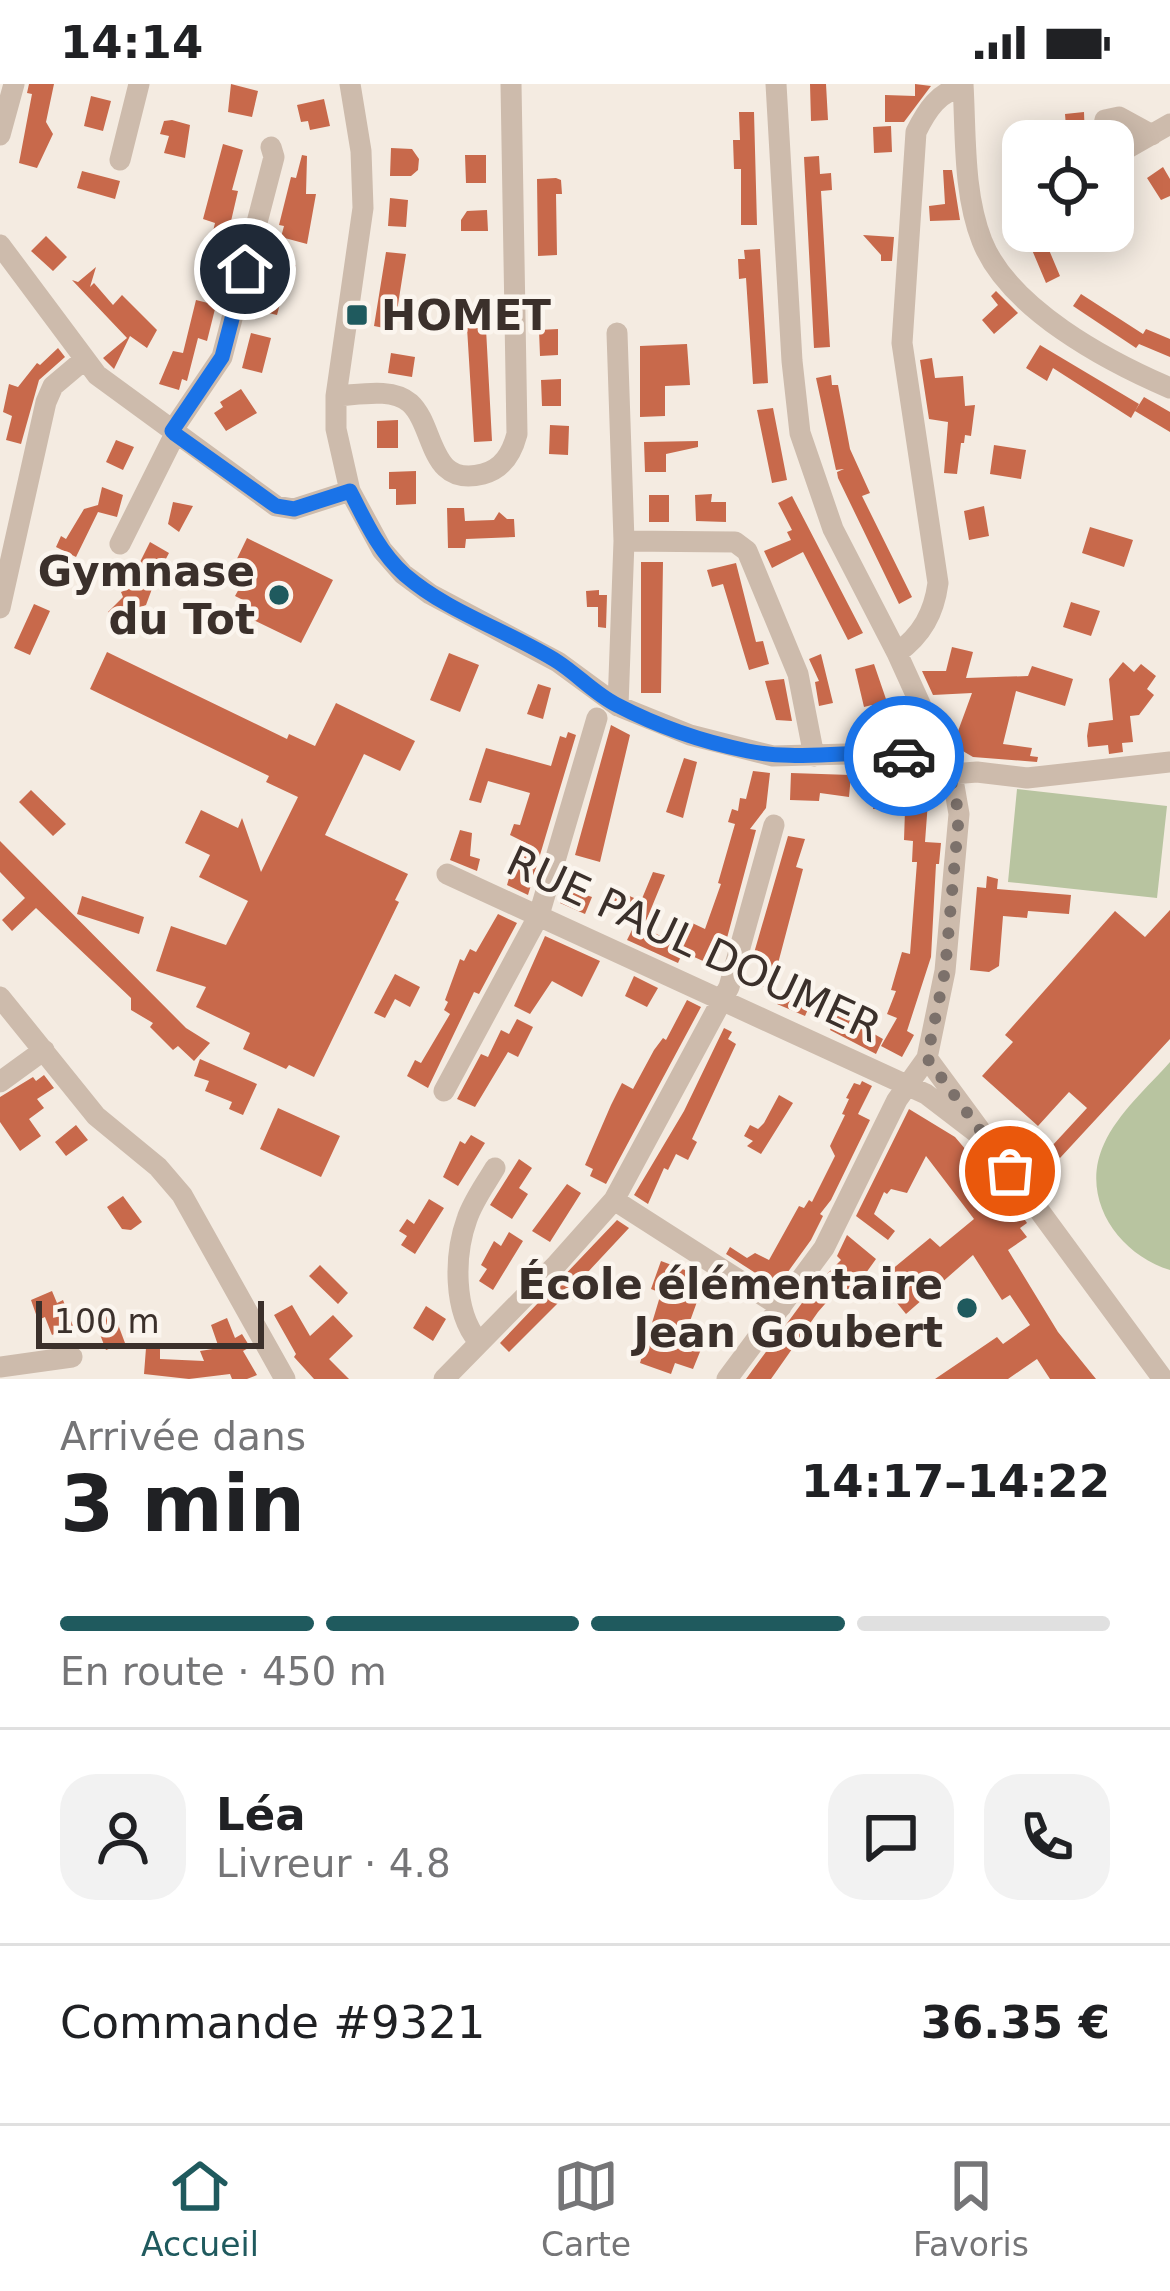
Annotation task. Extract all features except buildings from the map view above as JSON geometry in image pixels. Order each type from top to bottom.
[{"type":"street","points":[[0,135],[14,84]]},
{"type":"street","points":[[120,160],[139,84]]},
{"type":"street","points":[[350,84],[361,151],[362,208],[336,396],[340,454],[350,491],[382,550],[403,574],[430,594],[558,662],[618,706],[715,743],[773,756],[884,753],[1027,778],[1170,762]]},
{"type":"street","points":[[336,396],[391,394],[410,403],[437,458],[459,475],[477,476],[498,468],[513,448],[517,434],[511,84]]},
{"type":"street","points":[[727,1379],[836,1228],[897,1100],[927,1058],[940,1003],[959,814],[950,768],[833,529],[800,433],[776,84]]},
{"type":"street","points":[[897,653],[916,639],[928,620],[938,583],[902,343],[916,132],[933,103],[949,89],[963,85],[974,213],[992,262],[1036,308],[1074,337],[1112,362],[1170,388]]},
{"type":"street","points":[[120,544],[174,432],[222,357],[274,157],[271,147]]},
{"type":"street","points":[[0,245],[97,375],[276,506],[294,509],[350,491]]},
{"type":"street","points":[[617,333],[624,541],[618,706]]},
{"type":"street","points":[[0,608],[46,402],[53,386],[85,359]]},
{"type":"street","points":[[624,541],[735,542],[747,551],[798,674],[814,756]]},
{"type":"street","points":[[444,1091],[539,915],[597,718]]},
{"type":"street","points":[[444,1379],[614,1200],[723,998],[774,825]]},
{"type":"street","name":"RUE PAUL DOUMER","points":[[447,874],[723,998],[945,1105],[990,1143]]},
{"type":"street","points":[[0,997],[96,1116],[158,1167],[182,1195],[285,1379]]},
{"type":"street","points":[[0,1082],[44,1050]]},
{"type":"street","points":[[927,1058],[1163,1379]]},
{"type":"street","points":[[478,1341],[466,1322],[459,1286],[460,1238],[495,1168]]},
{"type":"street","points":[[614,1200],[782,1307]]},
{"type":"street","points":[[0,1367],[72,1357]]},
{"type":"green space","points":[[1017,789],[1167,806],[1157,898],[1008,882]]},
{"type":"green space","points":[[1170,1062],[1170,1270],[1134,1251],[1120,1237],[1108,1221],[1096,1184],[1110,1133]]},
{"type":"way so far","points":[[904,756],[947,763],[959,814],[945,971],[927,1058],[1010,1171]]},
{"type":"place","name":"HOMET","points":[[357,315]]},
{"type":"place","name":"Gymnase du Tot","points":[[279,595]]},
{"type":"place","name":"École élémentaire Jean Goubert","points":[[967,1308]]},
{"type":"route","points":[[245,269],[222,357],[172,431],[175,434],[276,506],[294,509],[350,491],[382,550],[403,574],[430,594],[558,662],[618,706],[690,735],[773,756],[904,756]]}]
